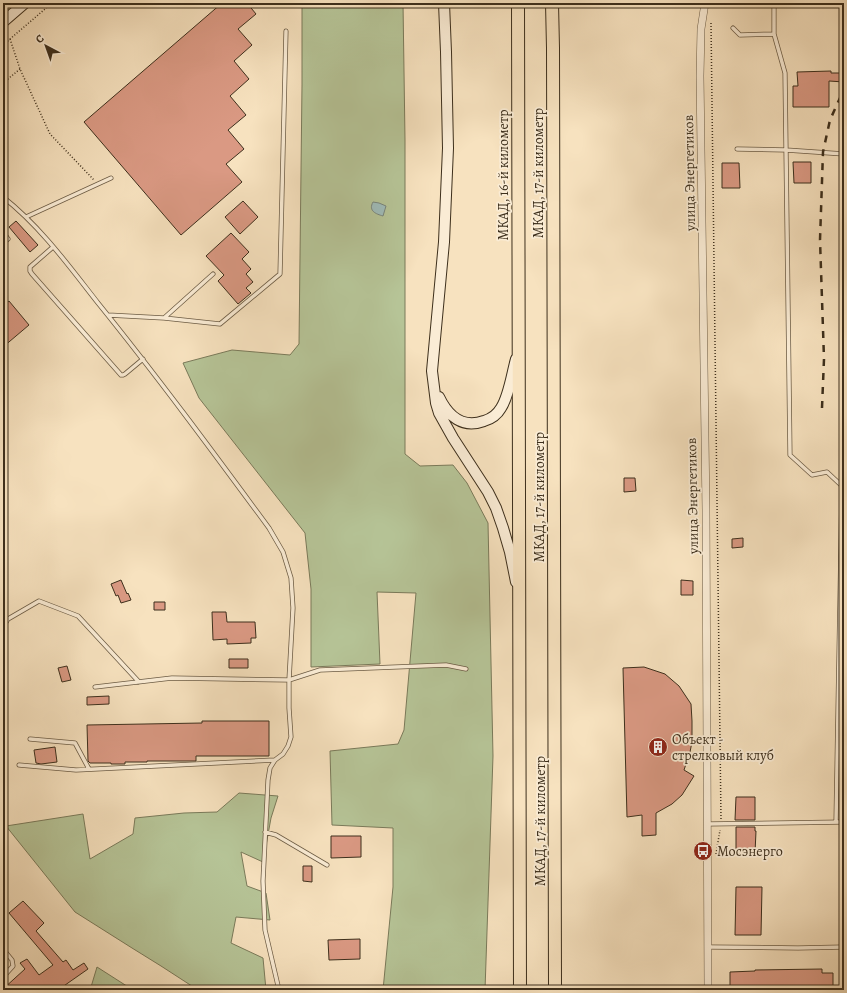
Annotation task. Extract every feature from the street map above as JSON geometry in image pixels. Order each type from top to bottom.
[{"type":"highway","name":"МКАД, 16-й километр","points":[[518,3],[519,347]]},
{"type":"highway","name":"МКАД, 17-й километр","points":[[552,3],[555,990]]},
{"type":"highway","name":"МКАД, 17-й километр","points":[[519,347],[520,990]]},
{"type":"main road","points":[[3,22],[25,3]]},
{"type":"main road","points":[[444,3],[448,148],[444,242],[432,371],[436,403],[439,413],[453,438],[488,492],[496,508],[504,528],[520,604]]},
{"type":"main road","points":[[435,390],[442,405],[449,414],[456,419],[465,424],[478,424],[487,421],[495,416],[501,409],[505,400],[519,347]]},
{"type":"street","name":"улица Энергетиков","points":[[705,3],[701,29],[700,76],[706,510],[708,990]]},
{"type":"lane","points":[[774,3],[774,34],[785,72],[790,455],[812,475],[827,472],[842,486],[836,822]]},
{"type":"lane","points":[[733,28],[740,35],[774,34]]},
{"type":"lane","points":[[108,315],[164,318],[220,324],[280,274],[286,31]]},
{"type":"lane","points":[[737,149],[786,150],[844,154]]},
{"type":"lane","points":[[26,217],[111,178]]},
{"type":"lane","points":[[3,197],[26,217],[53,247],[143,359],[269,528],[283,552],[291,578],[293,608],[288,708],[291,737],[283,754],[275,760],[270,768],[268,780],[263,881],[266,930],[279,990]]},
{"type":"lane","points":[[3,205],[8,201]]},
{"type":"lane","points":[[3,232],[8,239],[3,243]]},
{"type":"lane","points":[[53,247],[30,267],[32,274],[120,375],[125,374],[143,359]]},
{"type":"lane","points":[[164,318],[213,274]]},
{"type":"lane","points":[[3,627],[8,619],[39,601],[78,616],[139,682]]},
{"type":"lane","points":[[95,687],[172,678],[289,680],[320,670],[446,665],[466,669]]},
{"type":"lane","points":[[30,739],[75,743],[89,769]]},
{"type":"lane","points":[[19,765],[76,770],[275,760]]},
{"type":"lane","points":[[707,824],[844,822]]},
{"type":"lane","points":[[265,832],[276,835],[327,866]]},
{"type":"lane","points":[[708,946],[798,948],[844,947]]},
{"type":"lane","points":[[3,949],[12,960],[13,966],[3,977]]},
{"type":"path","points":[[3,45],[52,3]]},
{"type":"path","points":[[711,23],[721,824],[716,855]]},
{"type":"path","points":[[10,39],[20,69],[50,134],[98,184]]},
{"type":"path","points":[[3,83],[20,69]]},
{"type":"green space","points":[[302,3],[403,3],[405,140],[405,454],[420,466],[453,465],[467,483],[488,523],[493,756],[485,990],[383,990],[393,887],[393,828],[332,825],[330,751],[398,744],[404,730],[416,593],[377,592],[380,664],[311,667],[311,589],[305,533],[199,398],[183,363],[232,350],[290,355],[299,344]]},
{"type":"green space","points":[[239,793],[278,796],[271,818],[263,862],[241,852],[247,886],[266,893],[270,920],[236,917],[231,943],[263,958],[266,990],[198,990],[75,912],[6,826],[83,814],[90,859],[133,834],[135,818],[184,813],[217,812]]},
{"type":"green space","points":[[97,967],[133,990],[93,990],[91,987]]},
{"type":"water","points":[[373,202],[386,206],[383,216],[372,210],[371,208]]},
{"type":"building","points":[[222,3],[247,3],[256,14],[238,29],[252,45],[234,61],[249,79],[230,96],[246,115],[228,130],[244,149],[226,164],[242,182],[181,235],[84,122]]},
{"type":"building","points":[[831,71],[831,73],[844,73],[844,82],[829,81],[829,107],[793,107],[793,86],[798,86],[797,72]]},
{"type":"building","points":[[793,162],[811,162],[811,183],[794,183]]},
{"type":"building","points":[[722,163],[739,163],[740,188],[722,188]]},
{"type":"building","points":[[243,201],[258,217],[240,234],[225,217]]},
{"type":"building","points":[[16,221],[38,245],[30,252],[9,227]]},
{"type":"building","points":[[231,233],[249,252],[242,259],[251,269],[246,274],[253,282],[246,288],[251,293],[238,304],[218,281],[224,275],[206,256]]},
{"type":"building","points":[[9,301],[29,325],[3,347],[3,306]]},
{"type":"building","points":[[624,478],[635,478],[636,491],[624,492]]},
{"type":"building","points":[[743,538],[743,547],[732,548],[732,539]]},
{"type":"building","points":[[121,580],[131,600],[121,603],[111,584]]},
{"type":"building","points":[[681,580],[693,581],[693,595],[681,595]]},
{"type":"building","points":[[154,602],[165,602],[165,610],[154,610]]},
{"type":"building","points":[[212,612],[226,612],[227,622],[255,622],[256,638],[251,638],[251,643],[227,644],[227,639],[213,640]]},
{"type":"building","points":[[229,659],[248,659],[248,668],[229,668]]},
{"type":"building","points":[[67,666],[71,680],[62,682],[58,668]]},
{"type":"building","name":"Объект - стрелковый клуб","points":[[644,667],[665,674],[679,686],[691,704],[692,742],[684,770],[694,776],[682,795],[672,804],[656,813],[656,835],[642,836],[642,815],[627,817],[623,668]]},
{"type":"building","points":[[109,696],[109,704],[87,705],[87,697]]},
{"type":"building","points":[[202,721],[269,721],[269,756],[196,756],[196,761],[147,761],[125,762],[125,764],[90,763],[88,761],[87,725],[202,723]]},
{"type":"building","points":[[55,747],[57,762],[41,764],[36,763],[34,750]]},
{"type":"building","points":[[736,797],[755,797],[755,820],[735,820]]},
{"type":"building","points":[[736,827],[755,827],[755,853],[736,853]]},
{"type":"building","points":[[331,836],[361,836],[361,857],[331,858]]},
{"type":"building","points":[[303,866],[312,866],[312,882],[303,881]]},
{"type":"building","points":[[736,887],[762,887],[761,935],[735,935]]},
{"type":"building","points":[[23,901],[44,923],[36,931],[63,962],[66,960],[73,970],[84,963],[88,969],[58,990],[3,990],[25,969],[20,963],[27,959],[39,975],[53,965],[9,913]]},
{"type":"building","points":[[360,939],[360,959],[329,960],[328,940]]},
{"type":"building","points":[[822,969],[822,973],[833,973],[833,990],[774,988],[774,990],[730,990],[730,972]]},
{"type":"railway","points":[[822,408],[824,359],[820,240],[823,152],[830,120],[844,89]]},
{"type":"place","name":"Объект - стрелковый клуб","points":[[658,747]]},
{"type":"place","name":"Мосэнерго","points":[[703,851]]}]
